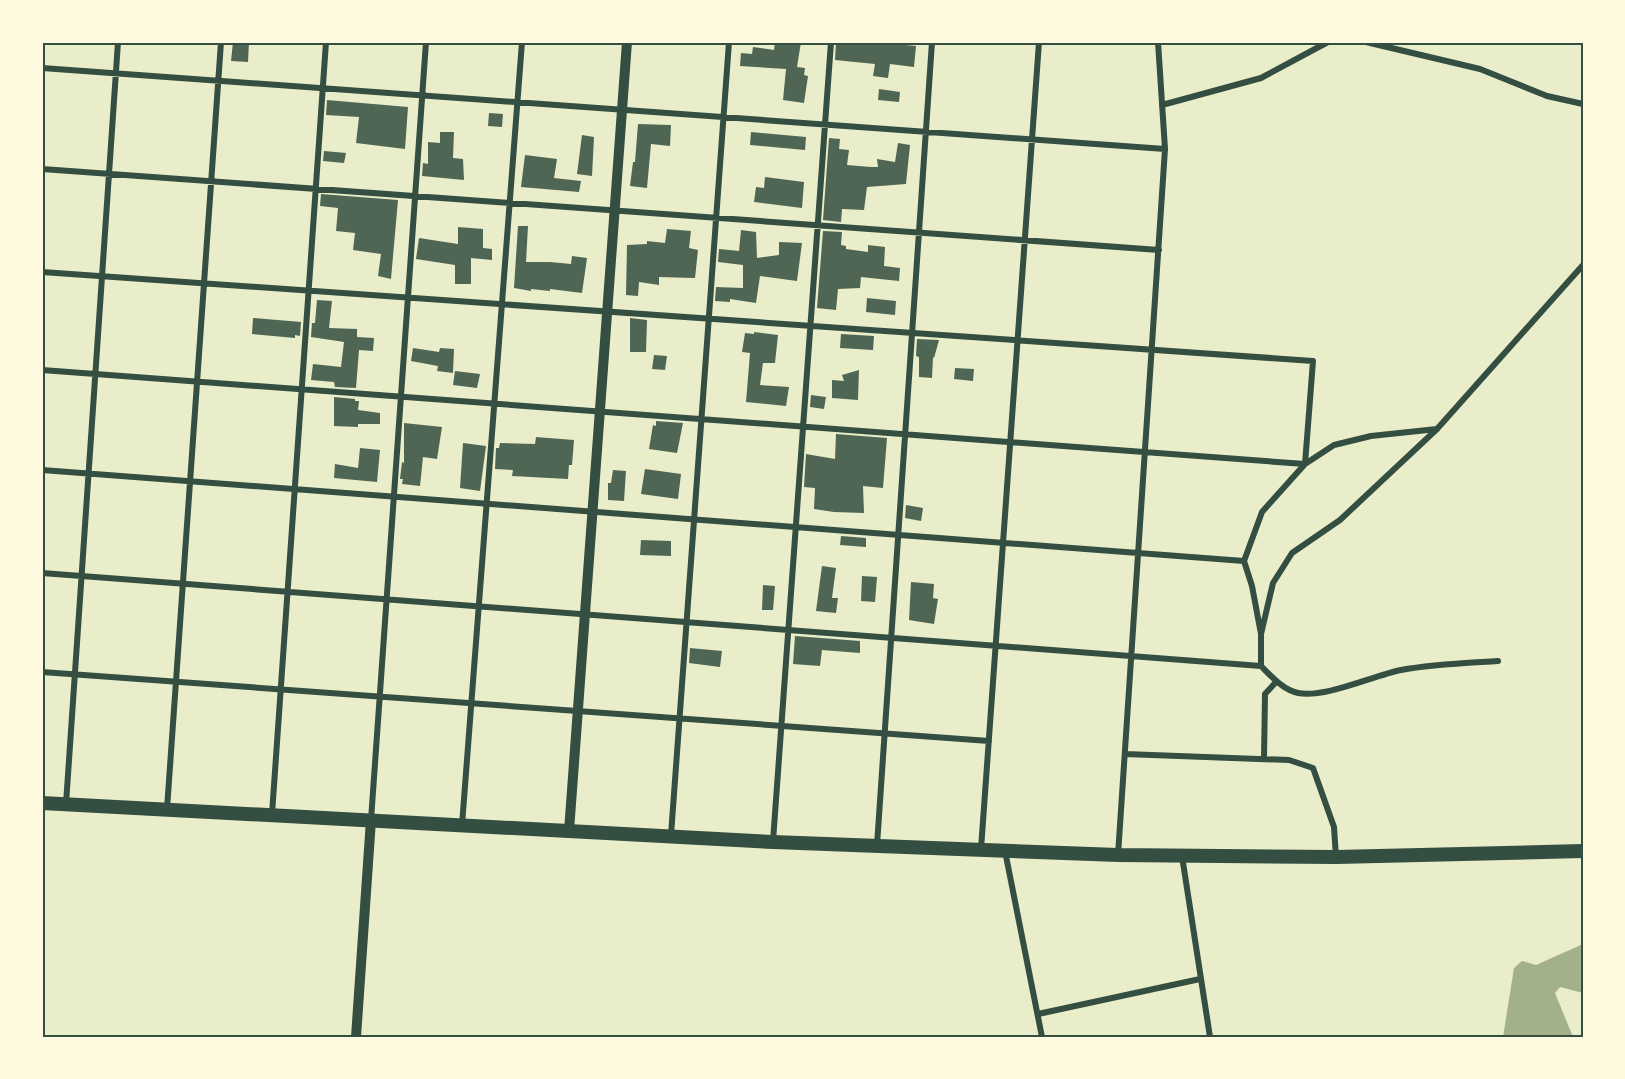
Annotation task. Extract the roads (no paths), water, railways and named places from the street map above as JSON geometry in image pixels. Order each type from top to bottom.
[{"type":"main road","points":[[42,803],[773,842],[1118,855],[1336,857],[1583,851]]},
{"type":"street","points":[[66,804],[73,674],[118,42]]},
{"type":"street","points":[[167,810],[221,42]]},
{"type":"street","points":[[272,815],[326,42]]},
{"type":"street","points":[[356,1037],[426,42]]},
{"type":"street","points":[[462,826],[522,42]]},
{"type":"street","points":[[569,831],[627,42]]},
{"type":"street","points":[[671,836],[729,42]]},
{"type":"street","points":[[773,842],[831,42]]},
{"type":"street","points":[[877,846],[932,42]]},
{"type":"street","points":[[981,850],[1039,42]]},
{"type":"street","points":[[1118,855],[1165,149],[1158,42]]},
{"type":"street","points":[[1162,105],[1261,78],[1328,42]]},
{"type":"street","points":[[1366,42],[1480,69],[1547,96],[1583,104]]},
{"type":"street","points":[[42,68],[1165,149]]},
{"type":"street","points":[[42,169],[1159,250]]},
{"type":"street","points":[[1261,666],[1262,634],[1273,583],[1292,553],[1340,519],[1437,429],[1583,266]]},
{"type":"street","points":[[42,272],[1313,361],[1305,464]]},
{"type":"street","points":[[42,370],[1305,464]]},
{"type":"street","points":[[1262,634],[1244,561],[1262,512],[1305,464],[1334,445],[1371,436],[1437,429]]},
{"type":"street","points":[[42,470],[1244,561]]},
{"type":"street","points":[[42,573],[1261,666],[1276,682],[1296,693],[1314,694],[1401,670],[1498,661]]},
{"type":"street","points":[[42,672],[989,741]]},
{"type":"street","points":[[1264,759],[1265,694],[1276,682]]},
{"type":"street","points":[[1125,754],[1289,760],[1313,768],[1334,826],[1336,857]]},
{"type":"street","points":[[1005,850],[1042,1037]]},
{"type":"street","points":[[1182,855],[1210,1037]]},
{"type":"street","points":[[1038,1014],[1200,979]]}]
